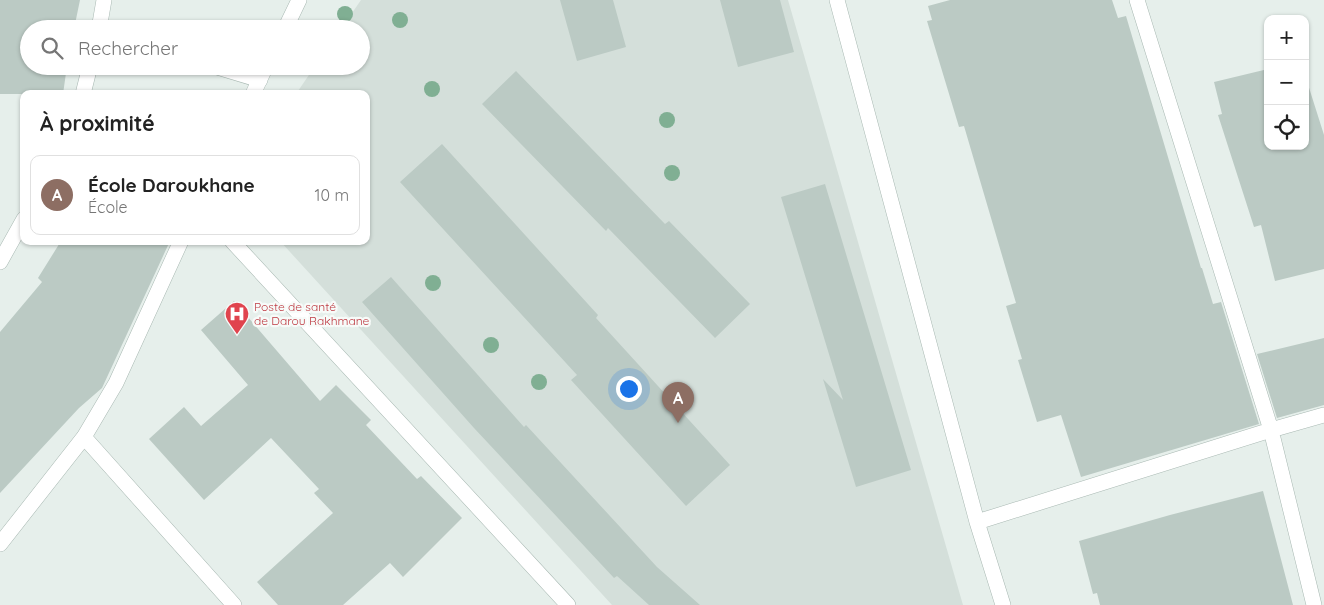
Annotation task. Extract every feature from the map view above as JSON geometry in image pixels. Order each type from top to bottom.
[{"type":"street","points":[[101,20],[104,0]]},
{"type":"street","points":[[289,20],[299,0]]},
{"type":"street","points":[[837,0],[977,522],[1003,605]]},
{"type":"street","points":[[1137,0],[1271,430],[1314,605]]},
{"type":"street","points":[[84,90],[88,75]]},
{"type":"street","points":[[255,90],[262,75]]},
{"type":"street","points":[[0,262],[20,226]]},
{"type":"street","points":[[0,544],[84,437],[116,383],[179,245]]},
{"type":"street","points":[[236,245],[568,605]]},
{"type":"street","points":[[977,522],[1324,415]]},
{"type":"street","points":[[84,437],[234,605]]},
{"type":"shaded area","points":[[361,0],[788,0],[963,605],[612,605],[284,245],[370,245],[370,90],[299,90],[309,75],[370,75],[370,20],[347,20]]},
{"type":"building","points":[[0,0],[80,0],[76,20],[20,20],[20,75],[66,75],[64,90],[20,90],[20,94],[0,94]]},
{"type":"building","points":[[560,0],[613,0],[626,47],[577,61]]},
{"type":"building","points":[[720,0],[780,0],[794,52],[738,67]]},
{"type":"building","points":[[950,0],[1112,0],[1118,18],[1126,16],[1201,268],[1213,304],[1221,302],[1259,424],[1081,477],[1061,415],[1037,422],[1018,360],[1022,359],[1006,306],[1016,303],[964,126],[959,127],[927,21],[932,20],[928,6]]},
{"type":"building","points":[[1264,70],[1264,150],[1309,150],[1309,88],[1324,135],[1324,269],[1275,281],[1261,225],[1254,227],[1218,115],[1222,114],[1214,82]]},
{"type":"building","points":[[516,71],[665,224],[669,221],[750,304],[715,338],[608,228],[606,231],[482,104]]},
{"type":"building","points":[[442,144],[598,315],[596,318],[730,465],[686,506],[571,380],[577,375],[400,182]]},
{"type":"building","points":[[825,184],[911,470],[856,487],[823,379],[843,400],[781,197]]},
{"type":"building","points":[[59,245],[168,245],[102,388],[79,408],[0,493],[0,332],[42,282],[38,278]]},
{"type":"building","points":[[391,277],[524,427],[526,425],[657,567],[700,605],[649,605],[617,576],[614,578],[474,428],[362,302]]},
{"type":"building","points":[[234,301],[320,401],[336,385],[371,420],[366,425],[417,479],[421,476],[462,518],[403,577],[390,563],[343,605],[278,605],[257,582],[333,513],[314,493],[319,489],[271,438],[204,500],[149,439],[184,407],[201,426],[248,385],[201,330]]},
{"type":"building","points":[[1324,338],[1324,405],[1277,418],[1257,354]]},
{"type":"building","points":[[1263,491],[1293,605],[1100,605],[1097,593],[1093,594],[1079,541]]},
{"type":"place","name":"Poste de santé de Darou Rakhmane","points":[[237,335]]},
{"type":"place","name":"École Daroukhane","points":[[678,423]]}]
